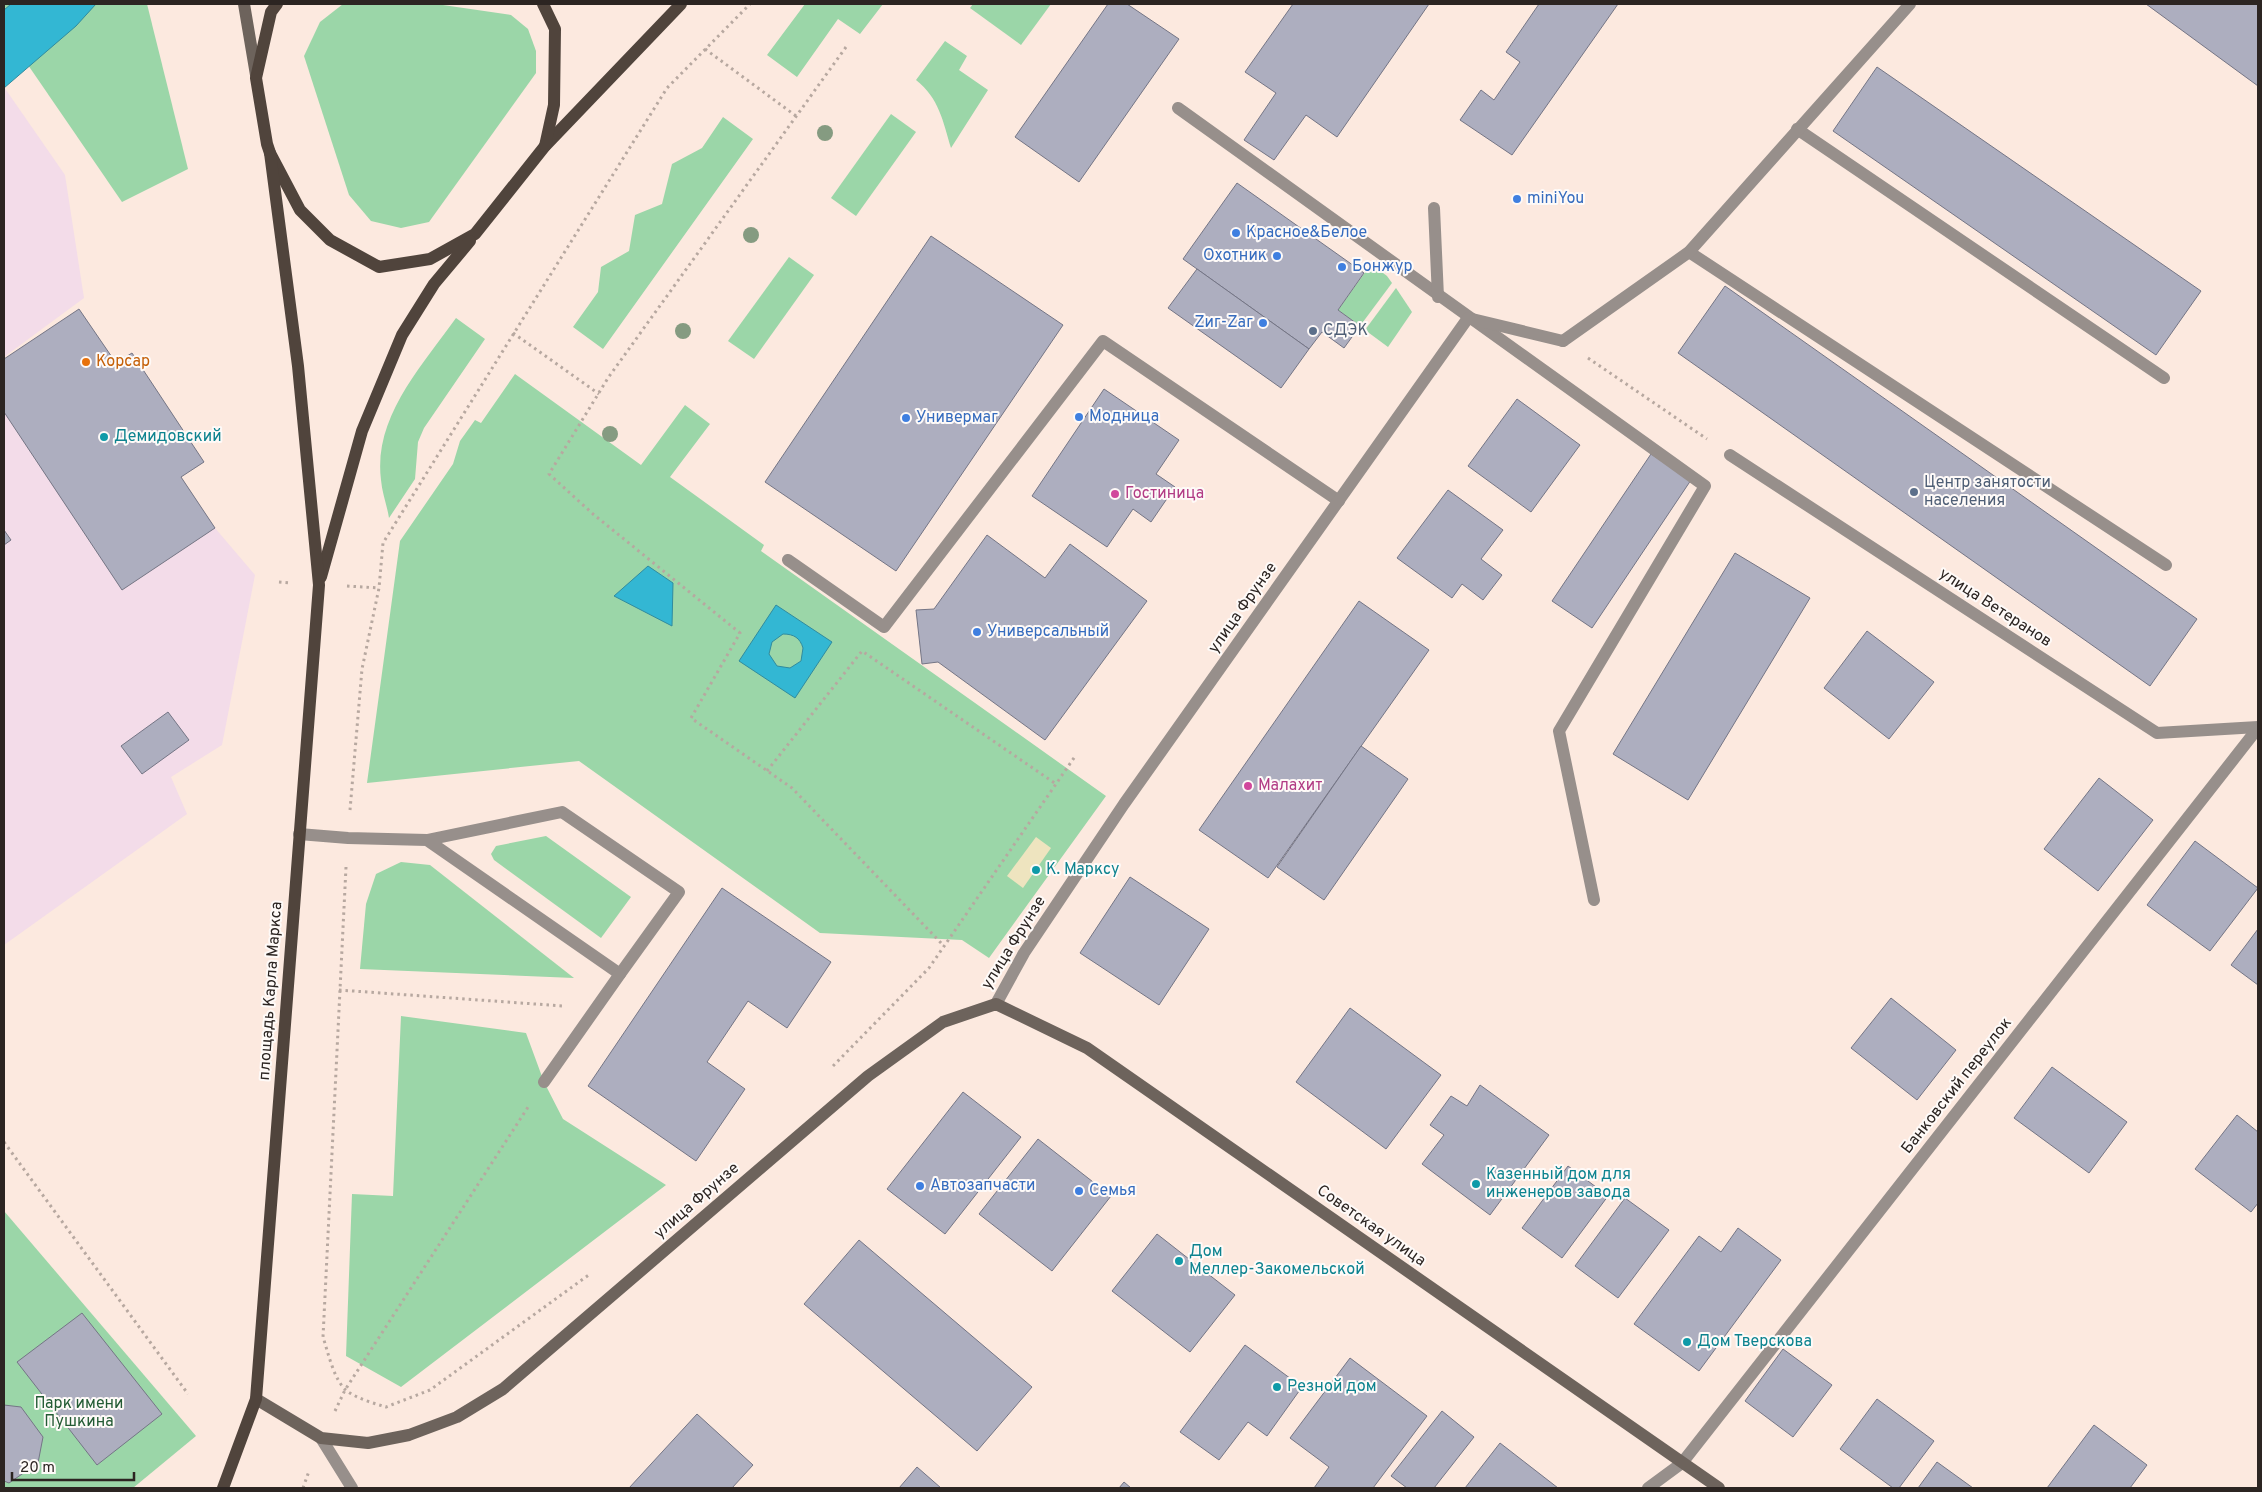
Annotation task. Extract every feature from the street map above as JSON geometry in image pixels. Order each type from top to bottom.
[{"type":"main road","points":[[277,4],[271,12],[256,78],[267,144],[300,210],[330,240],[379,267],[430,259],[475,234]]},
{"type":"main road","points":[[543,4],[556,29],[554,105],[546,146]]},
{"type":"main road","points":[[318,585],[362,431],[402,335],[434,284],[546,146],[681,4]]},
{"type":"main road","points":[[270,153],[298,366],[318,585]]},
{"type":"main road","name":"площадь Карла Маркса","points":[[223,1488],[256,1399],[318,585]]},
{"type":"street","points":[[244,4],[256,78]]},
{"type":"street","points":[[1468,318],[1563,341],[1689,252],[1910,4]]},
{"type":"street","points":[[1178,108],[1438,297],[1705,486],[1559,731],[1594,900]]},
{"type":"street","points":[[1797,129],[2164,378]]},
{"type":"street","points":[[1434,208],[1438,297]]},
{"type":"street","points":[[1689,252],[2166,565]]},
{"type":"street","name":"улица Фрунзе","points":[[256,1399],[321,1438],[368,1443],[409,1435],[457,1417],[503,1389],[868,1076],[943,1022],[996,1004],[1024,954],[1124,804],[1468,318]]},
{"type":"street","points":[[788,560],[884,627],[1103,341],[1339,501]]},
{"type":"street","name":"улица Ветеранов","points":[[1730,455],[2157,733],[2258,728]]},
{"type":"street","name":"Банковский переулок","points":[[1648,1488],[1682,1463],[2258,728]]},
{"type":"street","points":[[300,834],[348,838],[426,840],[562,812],[679,892],[544,1082]]},
{"type":"street","points":[[426,840],[620,974]]},
{"type":"street","name":"Советская улица","points":[[996,1004],[1087,1048],[1719,1488]]},
{"type":"street","points":[[321,1438],[352,1488]]},
{"type":"path","points":[[846,47],[608,378],[549,474],[593,514],[740,633],[691,718],[792,788],[944,946]]},
{"type":"path","points":[[705,49],[796,116]]},
{"type":"path","points":[[513,333],[599,394]]},
{"type":"path","points":[[1563,341],[1730,455]]},
{"type":"path","points":[[767,771],[862,651],[1056,784]]},
{"type":"path","points":[[832,1067],[928,968],[1076,755]]},
{"type":"path","points":[[339,990],[596,1008]]},
{"type":"path","points":[[345,1390],[544,1082]]},
{"type":"path","points":[[4,1142],[188,1394]]},
{"type":"shaded area","points":[[4,87],[65,175],[84,298],[4,357]]},
{"type":"shaded area","points":[[4,412],[122,590],[215,528],[255,575],[222,745],[171,777],[187,814],[4,945]]},
{"type":"green space","points":[[4,4],[147,4],[188,169],[122,202],[4,30]]},
{"type":"green space","points":[[343,4],[436,4],[511,15],[528,29],[536,51],[536,73],[429,222],[401,228],[371,221],[349,195],[304,56],[320,22]]},
{"type":"green space","points":[[805,4],[883,4],[860,34],[838,19],[797,77],[767,55]]},
{"type":"green space","points":[[973,4],[1051,4],[1021,45],[970,8]]},
{"type":"green space","points":[[945,41],[967,56],[959,70],[988,90],[951,148],[935,102],[916,80]]},
{"type":"green space","points":[[891,114],[916,132],[856,216],[831,198]]},
{"type":"green space","points":[[723,117],[753,139],[603,349],[573,327],[598,292],[601,267],[629,251],[635,215],[662,204],[672,164],[702,148]]},
{"type":"green space","points":[[789,257],[814,275],[754,359],[728,341]]},
{"type":"green space","points":[[1371,264],[1387,276],[1392,283],[1360,326],[1338,310]]},
{"type":"green space","points":[[1396,288],[1412,312],[1388,347],[1365,330]]},
{"type":"green space","points":[[456,318],[485,339],[424,428],[418,442],[415,479],[389,518],[382,490],[381,457],[385,435],[392,414],[415,374]]},
{"type":"green space","points":[[515,374],[641,465],[685,405],[710,424],[670,477],[764,545],[761,551],[1106,796],[989,958],[962,940],[820,933],[579,761],[367,783],[400,541],[453,464],[460,441],[475,420],[481,423]]},
{"type":"green space","points":[[546,836],[631,897],[601,938],[494,860],[491,854],[496,846]]},
{"type":"green space","points":[[401,862],[430,865],[574,978],[360,969],[366,904],[376,874]]},
{"type":"green space","points":[[401,1016],[526,1033],[544,1082],[563,1119],[666,1185],[401,1387],[346,1356],[352,1194],[393,1196]]},
{"type":"green space","name":"Парк имени Пушкина","points":[[4,1211],[196,1436],[133,1488],[4,1488]]},
{"type":"sand","points":[[1036,837],[1051,848],[1023,888],[1007,876]]},
{"type":"water","points":[[11,4],[96,4],[76,26],[4,88],[4,10]]},
{"type":"water","points":[[648,566],[673,583],[672,626],[614,596]]},
{"type":"water","points":[[776,605],[832,642],[795,698],[739,661]],"holes":[[[783,634],[798,639],[803,648],[801,661],[790,668],[777,666],[769,654],[772,642]]]},
{"type":"building","points":[[1108,4],[1127,4],[1179,39],[1079,182],[1015,137]]},
{"type":"building","points":[[1293,4],[1429,4],[1337,137],[1306,115],[1274,160],[1244,140],[1276,93],[1245,72]]},
{"type":"building","points":[[1539,4],[1618,4],[1512,155],[1460,120],[1481,90],[1494,100],[1520,62],[1506,52]]},
{"type":"building","points":[[2146,4],[2258,4],[2258,86]]},
{"type":"building","points":[[1877,67],[2201,291],[2156,355],[1833,131]]},
{"type":"building","points":[[1237,183],[1364,273],[1338,310],[1360,326],[1344,348],[1322,332],[1309,349],[1183,259]]},
{"type":"building","points":[[931,236],[1063,325],[896,571],[765,482]]},
{"type":"building","points":[[1197,269],[1309,349],[1281,388],[1168,308]]},
{"type":"building","points":[[1725,286],[2197,619],[2150,686],[1678,353]]},
{"type":"building","name":"Демидовский","points":[[79,309],[116,363],[132,353],[204,462],[181,477],[215,528],[122,590],[4,412],[4,359]]},
{"type":"building","points":[[1104,389],[1179,440],[1156,474],[1175,487],[1151,522],[1133,509],[1107,547],[1032,496]]},
{"type":"building","points":[[1517,399],[1580,445],[1531,512],[1468,466]]},
{"type":"building","points":[[1651,454],[1691,480],[1592,628],[1552,601]]},
{"type":"building","points":[[1448,490],[1503,530],[1481,559],[1502,575],[1483,600],[1462,584],[1452,598],[1397,558]]},
{"type":"building","points":[[4,530],[11,540],[4,545]]},
{"type":"building","points":[[987,535],[1045,578],[1070,544],[1147,601],[1045,740],[938,662],[922,664],[916,610],[934,609]]},
{"type":"building","points":[[1735,553],[1810,598],[1688,800],[1613,754]]},
{"type":"building","points":[[1359,601],[1429,650],[1268,878],[1199,830]]},
{"type":"building","points":[[1867,631],[1934,682],[1889,739],[1824,688]]},
{"type":"building","points":[[168,712],[189,740],[142,774],[121,746]]},
{"type":"building","points":[[1361,746],[1408,779],[1324,900],[1277,867]]},
{"type":"building","points":[[2099,778],[2153,820],[2098,891],[2044,849]]},
{"type":"building","points":[[2195,841],[2258,888],[2210,951],[2147,905]]},
{"type":"building","points":[[1130,877],[1209,929],[1159,1005],[1080,953]]},
{"type":"building","points":[[722,888],[831,962],[787,1028],[748,1001],[707,1062],[745,1089],[696,1161],[588,1086]]},
{"type":"building","points":[[2258,929],[2258,985],[2231,965]]},
{"type":"building","points":[[1891,998],[1956,1050],[1917,1100],[1851,1048]]},
{"type":"building","points":[[1350,1008],[1441,1075],[1386,1149],[1296,1082]]},
{"type":"building","points":[[2052,1067],[2127,1122],[2089,1173],[2014,1118]]},
{"type":"building","points":[[1480,1085],[1549,1135],[1490,1215],[1422,1164],[1444,1135],[1430,1125],[1451,1096],[1467,1106]]},
{"type":"building","points":[[963,1092],[1021,1137],[945,1234],[887,1189]]},
{"type":"building","points":[[2237,1115],[2258,1132],[2258,1203],[2251,1212],[2195,1169]]},
{"type":"building","points":[[1038,1139],[1111,1196],[1052,1271],[979,1214]]},
{"type":"building","points":[[1568,1166],[1608,1196],[1562,1258],[1522,1228]]},
{"type":"building","points":[[1625,1198],[1669,1230],[1618,1298],[1575,1266]]},
{"type":"building","points":[[1738,1228],[1781,1260],[1699,1371],[1634,1324],[1699,1236],[1721,1252]]},
{"type":"building","points":[[1157,1234],[1235,1295],[1190,1352],[1112,1291]]},
{"type":"building","points":[[859,1240],[1032,1387],[977,1451],[804,1304]]},
{"type":"building","points":[[82,1313],[162,1414],[97,1465],[17,1362]]},
{"type":"building","points":[[1245,1345],[1302,1387],[1267,1436],[1248,1422],[1219,1460],[1180,1432]]},
{"type":"building","points":[[1783,1349],[1832,1385],[1793,1437],[1745,1401]]},
{"type":"building","points":[[1350,1358],[1427,1416],[1373,1488],[1314,1488],[1329,1467],[1290,1438]]},
{"type":"building","points":[[1877,1399],[1934,1441],[1899,1488],[1893,1488],[1840,1449]]},
{"type":"building","points":[[4,1405],[21,1407],[43,1437],[38,1463],[9,1483],[4,1481]]},
{"type":"building","points":[[1442,1411],[1474,1437],[1434,1488],[1407,1488],[1391,1476]]},
{"type":"building","points":[[697,1414],[753,1465],[732,1488],[629,1488]]},
{"type":"building","points":[[2094,1425],[2147,1465],[2130,1488],[2047,1488]]},
{"type":"building","points":[[1500,1443],[1558,1488],[1465,1488]]},
{"type":"building","points":[[1937,1462],[1973,1488],[1918,1488]]},
{"type":"building","points":[[917,1467],[941,1488],[899,1488]]},
{"type":"building","points":[[1124,1482],[1131,1488],[1119,1488]]},
{"type":"place","name":"miniYou","points":[[1517,199]]},
{"type":"place","name":"Красное&Белое","points":[[1236,233]]},
{"type":"place","name":"Охотник","points":[[1277,256]]},
{"type":"place","name":"Бонжур","points":[[1342,267]]},
{"type":"place","name":"Zиг-Zаг","points":[[1263,323]]},
{"type":"place","name":"СДЭК","points":[[1313,331]]},
{"type":"place","name":"Корсар","points":[[86,362]]},
{"type":"place","name":"Модница","points":[[1079,417]]},
{"type":"place","name":"Универмаг","points":[[906,418]]},
{"type":"place","name":"Демидовский","points":[[104,437]]},
{"type":"place","name":"Центр занятости населения","points":[[1914,492]]},
{"type":"place","name":"Гостиница","points":[[1115,494]]},
{"type":"place","name":"Универсальный","points":[[977,632]]},
{"type":"place","name":"Малахит","points":[[1248,786]]},
{"type":"place","name":"К. Марксу","points":[[1036,870]]},
{"type":"place","name":"Казенный дом для инженеров завода","points":[[1476,1184]]},
{"type":"place","name":"Автозапчасти","points":[[920,1186]]},
{"type":"place","name":"Семья","points":[[1079,1191]]},
{"type":"place","name":"Дом Меллер-Закомельской","points":[[1179,1261]]},
{"type":"place","name":"Дом Тверскова","points":[[1687,1342]]},
{"type":"place","name":"Резной дом","points":[[1277,1387]]}]
